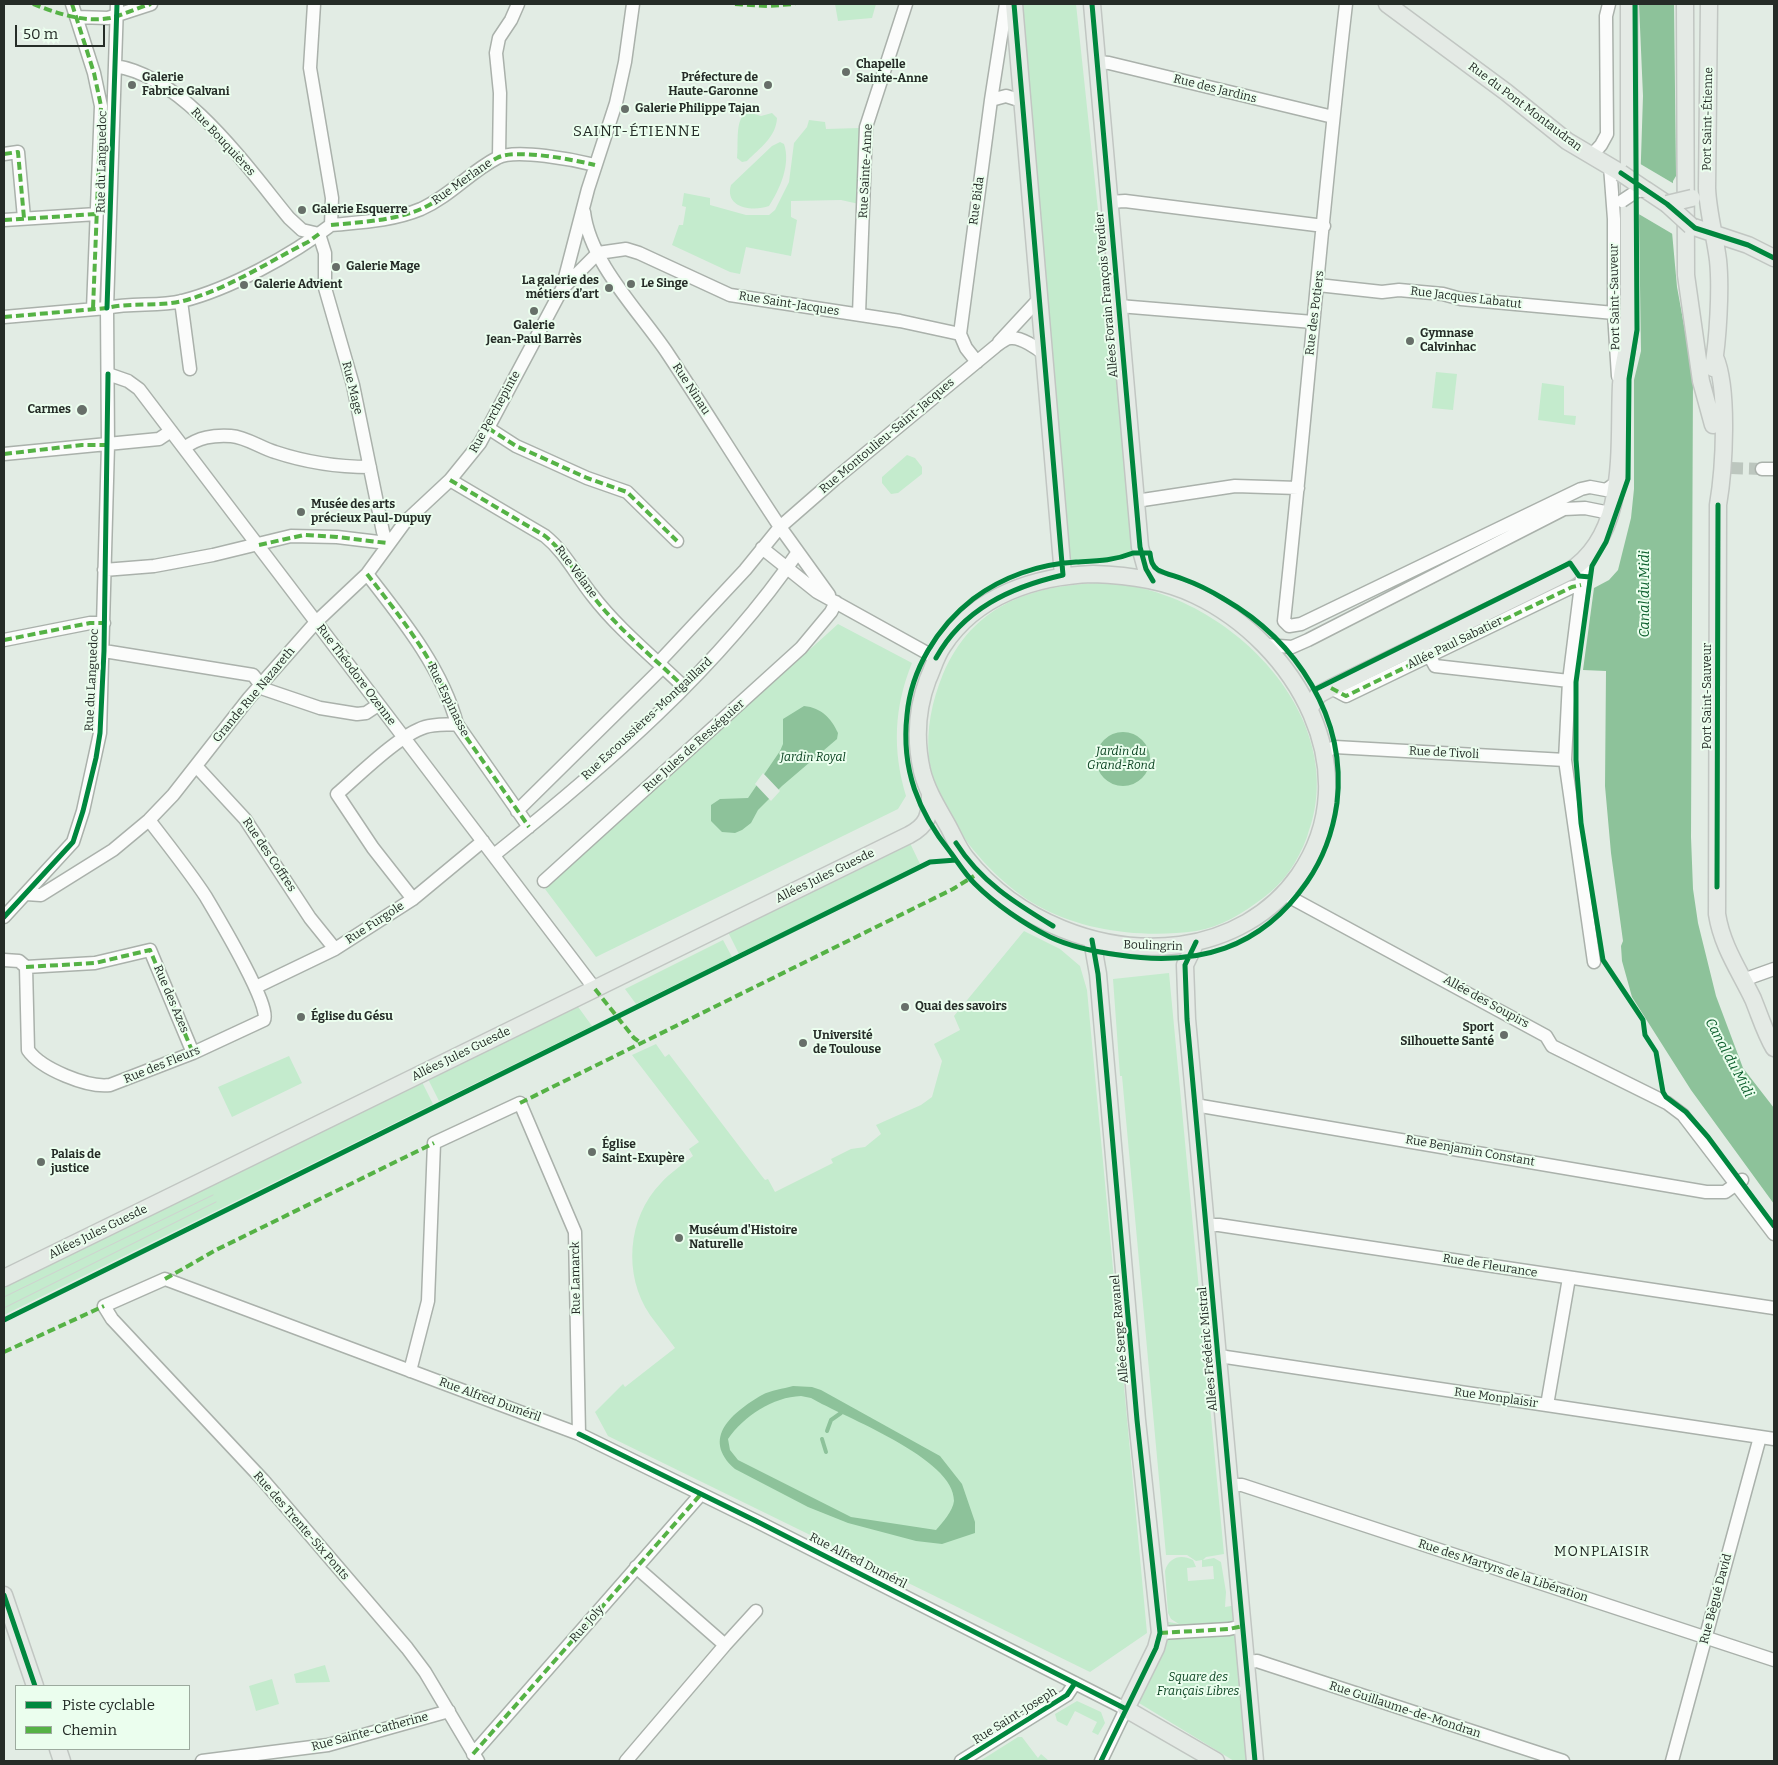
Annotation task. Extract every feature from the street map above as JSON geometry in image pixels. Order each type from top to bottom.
[{"type":"main road","points":[[1014,4],[1063,575]]},
{"type":"main road","name":"Allées Forain François Verdier","points":[[1092,4],[1141,553],[1153,581]]},
{"type":"main road","name":"Rue du Pont Montaudran","points":[[1387,4],[1506,92],[1567,141],[1615,169],[1667,204],[1692,226],[1748,245],[1774,258]]},
{"type":"main road","points":[[1621,383],[1629,332],[1629,4]]},
{"type":"main road","points":[[1685,4],[1686,275],[1702,381],[1713,426]]},
{"type":"main road","name":"Port Saint-Étienne","points":[[1709,4],[1707,188],[1708,210],[1714,234]]},
{"type":"main road","points":[[1667,204],[1692,198],[1707,188]]},
{"type":"main road","name":"Port Saint-Sauveur","points":[[1714,234],[1719,278],[1713,371],[1713,426],[1723,468]]},
{"type":"main road","name":"Port Saint-Sauveur","points":[[1715,357],[1720,370],[1723,468],[1718,505],[1718,914],[1724,941],[1754,1002]]},
{"type":"main road","name":"Port Saint-Sauveur","points":[[1584,561],[1598,543],[1610,513],[1620,466],[1621,383]]},
{"type":"main road","name":"Allée Paul Sabatier","points":[[1310,708],[1318,694],[1568,572],[1584,561]]},
{"type":"main road","name":"Boulingrin","points":[[1063,575],[1125,575],[1153,581],[1193,594],[1226,612],[1266,646],[1310,708],[1324,752],[1327,800],[1323,823],[1315,846],[1303,869],[1284,894],[1269,908],[1237,929],[1196,942],[1165,946],[1132,946],[1092,940],[1053,926],[1007,898],[978,872],[956,843],[930,795],[921,766],[918,738],[920,709],[936,658],[944,644],[961,626],[991,600],[1012,590],[1063,575]]},
{"type":"main road","points":[[919,830],[928,821],[930,795]]},
{"type":"main road","points":[[919,830],[941,832],[956,843]]},
{"type":"main road","name":"Allées Jules Guesde","points":[[4,1278],[919,830]]},
{"type":"main road","name":"Allée Serge Ravanel","points":[[1092,940],[1098,974],[1137,1420],[1160,1633],[1156,1648],[1126,1709]]},
{"type":"main road","name":"Allées Frédéric Mistral","points":[[1196,942],[1188,957],[1185,971],[1206,1225],[1244,1626],[1254,1760]]},
{"type":"main road","points":[[1754,1002],[1774,1030]]},
{"type":"main road","points":[[1754,1002],[1759,1020],[1774,1048]]},
{"type":"main road","points":[[4,1595],[35,1685]]},
{"type":"main road","points":[[1126,1709],[1216,1761]]},
{"type":"street","name":"Rue du Languedoc","points":[[72,4],[81,26],[101,106],[93,310]]},
{"type":"street","points":[[76,17],[108,18],[117,10],[151,4]]},
{"type":"street","points":[[4,317],[93,310],[122,304],[181,301],[227,286],[308,242],[330,225],[332,198],[310,68],[314,4]]},
{"type":"street","points":[[499,156],[500,93],[496,53],[499,38],[511,20],[518,4]]},
{"type":"street","points":[[562,289],[595,165],[616,103],[626,62],[633,4]]},
{"type":"street","name":"Rue Sainte-Anne","points":[[859,314],[866,128],[906,4]]},
{"type":"street","points":[[1006,4],[991,100],[1006,96],[1022,101]]},
{"type":"street","name":"Rue des Potiers","points":[[1346,4],[1333,117],[1324,226],[1284,622],[1289,626],[1301,624],[1366,593]]},
{"type":"street","points":[[1591,156],[1601,145],[1607,134],[1606,16],[1609,4]]},
{"type":"street","name":"Rue du Languedoc","points":[[4,917],[73,842],[83,811],[100,733],[104,651],[104,570],[108,445],[107,308],[117,10]]},
{"type":"street","name":"Rue des Jardins","points":[[1096,62],[1109,63],[1333,117]]},
{"type":"street","name":"Rue Bouquières","points":[[115,66],[136,70],[182,100],[206,120],[289,218],[302,230],[319,234]]},
{"type":"street","name":"Rue Bida","points":[[960,334],[991,100]]},
{"type":"street","points":[[4,154],[18,152],[24,218]]},
{"type":"street","name":"Rue Merlane","points":[[330,225],[383,220],[420,209],[456,188],[499,156],[546,155],[595,165]]},
{"type":"street","name":"Port Saint-Sauveur","points":[[1615,169],[1614,314],[1617,374],[1621,383]]},
{"type":"street","name":"Port Saint-Sauveur","points":[[1614,219],[1622,201],[1637,191],[1646,190]]},
{"type":"street","points":[[1109,202],[1125,201],[1324,226]]},
{"type":"street","name":"Rue Ninau","points":[[583,209],[585,224],[603,263],[681,374],[780,527],[822,588],[836,602]]},
{"type":"street","points":[[4,220],[97,214]]},
{"type":"street","name":"Rue Mage","points":[[319,234],[325,251],[325,288],[354,385],[384,538],[387,544]]},
{"type":"street","name":"Rue Saint-Jacques","points":[[598,253],[626,249],[730,295],[859,314],[960,334]]},
{"type":"street","points":[[562,289],[598,253]]},
{"type":"street","name":"Rue Jacques Labatut","points":[[1318,285],[1382,292],[1408,290],[1443,294],[1460,299],[1614,314]]},
{"type":"street","name":"Rue Perchepinte","points":[[405,522],[450,480],[480,443],[562,289]]},
{"type":"street","name":"Rue Montoulieu-Saint-Jacques","points":[[517,811],[661,664],[745,570],[780,527],[833,480],[996,346],[1038,300]]},
{"type":"street","points":[[181,301],[190,369]]},
{"type":"street","points":[[1119,306],[1313,322]]},
{"type":"street","points":[[960,334],[966,348],[977,362]]},
{"type":"street","name":"Rue Montoulieu-Saint-Jacques","points":[[996,346],[1014,338],[1036,348],[1044,354]]},
{"type":"street","name":"Rue Théodore Ozenne","points":[[108,374],[128,380],[139,389],[595,989]]},
{"type":"street","points":[[488,428],[516,446],[544,459],[587,478],[627,492],[677,541]]},
{"type":"street","points":[[4,454],[160,439],[171,432]]},
{"type":"street","points":[[184,448],[194,441],[205,437],[234,436],[275,452],[313,461],[334,465],[370,467]]},
{"type":"street","name":"Rue Vélane","points":[[450,480],[544,536],[557,546],[592,595],[684,687]]},
{"type":"street","points":[[1374,606],[1366,593],[1581,489],[1590,487],[1606,490],[1616,483]]},
{"type":"street","points":[[1136,501],[1235,486],[1298,488]]},
{"type":"street","points":[[1266,646],[1292,647],[1564,509],[1585,508],[1610,513]]},
{"type":"street","points":[[381,518],[386,524],[405,522]]},
{"type":"street","name":"Grande Rue Nazareth","points":[[26,894],[41,895],[113,850],[149,820],[196,766],[260,685],[316,622],[367,574],[387,544],[405,522]]},
{"type":"street","points":[[104,570],[154,566],[304,535],[337,537],[387,544]]},
{"type":"street","points":[[762,548],[786,570],[817,592],[936,658]]},
{"type":"street","name":"Rue Escoussières-Montgaillard","points":[[494,855],[608,758],[684,687],[735,634],[798,552]]},
{"type":"street","name":"Port Saint-Sauveur","points":[[1584,561],[1569,681],[1565,760],[1594,962]]},
{"type":"street","name":"Rue Espinasse","points":[[367,574],[395,609],[430,663],[453,710],[457,724],[529,827]]},
{"type":"street","name":"Allée Paul Sabatier","points":[[1330,688],[1346,696],[1572,587],[1581,585]]},
{"type":"street","name":"Rue Jules de Rességuier","points":[[544,881],[801,648],[831,612],[836,602]]},
{"type":"street","points":[[4,640],[90,623],[104,623]]},
{"type":"street","points":[[104,651],[253,675],[260,685],[306,704],[334,711],[366,713],[378,705]]},
{"type":"street","points":[[1429,655],[1435,666],[1569,681]]},
{"type":"street","points":[[413,898],[374,848],[337,794],[405,739],[425,727],[457,724]]},
{"type":"street","name":"Rue de Tivoli","points":[[1324,752],[1336,747],[1565,760]]},
{"type":"street","name":"Rue des Coffres","points":[[196,766],[245,819],[310,918],[335,950]]},
{"type":"street","points":[[149,820],[205,896],[256,987]]},
{"type":"street","name":"Rue Furgole","points":[[256,987],[335,950],[413,898],[482,841]]},
{"type":"street","name":"Allée des Soupirs","points":[[1284,894],[1546,1036],[1552,1046],[1667,1102],[1683,1114],[1740,1181],[1774,1234]]},
{"type":"street","name":"Rue des Azes","points":[[26,967],[95,963],[150,950],[193,1053]]},
{"type":"street","points":[[4,960],[19,961],[26,967]]},
{"type":"street","name":"Rue des Fleurs","points":[[26,967],[28,1050],[33,1058],[52,1069],[100,1087],[110,1085],[193,1053],[264,1020],[266,1012],[256,987]]},
{"type":"street","points":[[1743,980],[1774,968]]},
{"type":"street","name":"Rue Lamarck","points":[[410,1371],[428,1301],[434,1143],[520,1103],[575,1232],[579,1434]]},
{"type":"street","name":"Rue Benjamin Constant","points":[[1196,1105],[1706,1192],[1725,1192],[1740,1181]]},
{"type":"street","name":"Rue de Fleurance","points":[[1206,1225],[1219,1225],[1774,1308]]},
{"type":"street","points":[[1547,1405],[1569,1278]]},
{"type":"street","name":"Rue Alfred Duméril","points":[[104,1306],[164,1279],[579,1434],[1126,1709]]},
{"type":"street","name":"Rue des Trente-Six Ponts","points":[[104,1306],[112,1319],[263,1480],[407,1648],[425,1672],[476,1758]]},
{"type":"street","name":"Rue Monplaisir","points":[[1218,1356],[1774,1440]]},
{"type":"street","name":"Rue Bègué David","points":[[1672,1761],[1760,1437]]},
{"type":"street","name":"Rue des Martyrs de la Libération","points":[[1230,1485],[1242,1485],[1774,1660]]},
{"type":"street","name":"Rue Joly","points":[[476,1758],[636,1567],[701,1494]]},
{"type":"street","points":[[636,1567],[725,1646]]},
{"type":"street","points":[[626,1761],[756,1611]]},
{"type":"street","points":[[1160,1633],[1229,1629],[1244,1626]]},
{"type":"street","name":"Rue Guillaume-de-Mondran","points":[[1247,1662],[1257,1661],[1563,1761]]},
{"type":"street","name":"Rue Saint-Joseph","points":[[961,1761],[1067,1695],[1075,1683]]},
{"type":"street","points":[[1101,1761],[1126,1709]]},
{"type":"street","name":"Rue Sainte-Catherine","points":[[202,1761],[328,1745],[449,1711]]},
{"type":"green space","points":[[835,4],[876,4],[872,18],[838,21]]},
{"type":"green space","points":[[1020,4],[1076,4],[1135,557],[1070,560]]},
{"type":"green space","points":[[748,112],[761,116],[772,113],[777,118],[774,131],[770,137],[747,161],[742,162],[737,158],[738,132],[741,119]]},
{"type":"green space","points":[[809,120],[825,122],[826,129],[860,128],[859,204],[841,200],[791,201],[791,217],[797,220],[791,256],[746,247],[740,274],[730,272],[672,245],[679,225],[683,225],[686,207],[682,206],[684,193],[710,198],[710,205],[746,215],[769,215],[775,210],[789,182],[794,143],[807,127]]},
{"type":"green space","points":[[780,142],[784,144],[786,152],[785,168],[777,192],[769,206],[748,208],[736,203],[730,193],[731,185],[772,146]]},
{"type":"green space","points":[[1436,372],[1457,374],[1453,410],[1432,408]]},
{"type":"green space","points":[[1542,383],[1564,386],[1564,415],[1576,416],[1575,425],[1538,420]]},
{"type":"green space","points":[[907,455],[915,458],[922,467],[922,474],[898,493],[891,494],[882,483],[882,477]]},
{"type":"green space","name":"Jardin du Grand-Rond","points":[[1099,583],[1144,589],[1189,605],[1230,631],[1266,664],[1294,703],[1312,745],[1317,791],[1307,837],[1299,855],[1290,871],[1271,892],[1240,914],[1223,923],[1196,931],[1157,934],[1137,933],[1097,928],[1078,923],[1042,908],[1023,897],[1005,882],[970,845],[955,824],[934,780],[928,748],[929,726],[933,705],[943,674],[955,650],[970,631],[987,616],[1006,604],[1027,595],[1073,585]]},
{"type":"green space","name":"Jardin Royal","points":[[838,624],[912,663],[898,712],[898,762],[906,796],[898,809],[596,957],[545,889]]},
{"type":"green space","points":[[909,841],[920,864],[739,954],[727,930]]},
{"type":"green space","points":[[1024,931],[1060,949],[1080,966],[1087,990],[1147,1633],[1090,1672],[608,1436],[595,1412],[623,1384],[625,1387],[675,1348],[650,1315],[641,1299],[633,1265],[633,1247],[635,1230],[641,1213],[650,1197],[672,1172],[693,1156],[689,1149],[699,1142],[632,1055],[656,1044],[665,1057],[669,1054],[761,1175],[765,1180],[768,1179],[775,1192],[833,1163],[831,1159],[851,1149],[865,1147],[881,1134],[876,1125],[921,1105],[932,1097],[942,1061],[934,1044],[960,1030],[954,1016]]},
{"type":"green space","points":[[723,940],[732,957],[636,1004],[625,989]]},
{"type":"green space","name":"Square des Français Libres","points":[[1169,973],[1224,1554],[1206,1557],[1203,1560],[1214,1558],[1221,1562],[1226,1592],[1225,1607],[1237,1605],[1247,1761],[1234,1761],[1139,1703],[1160,1653],[1164,1621],[1179,1624],[1171,1619],[1168,1613],[1165,1571],[1167,1566],[1176,1558],[1189,1558],[1193,1560],[1196,1567],[1187,1568],[1188,1581],[1214,1579],[1213,1566],[1202,1567],[1202,1560],[1196,1561],[1187,1555],[1166,1555],[1122,1076],[1120,1076],[1113,979]]},
{"type":"green space","points":[[576,1004],[592,1026],[439,1101],[427,1077]]},
{"type":"green space","points":[[289,1056],[302,1083],[232,1117],[218,1087]]},
{"type":"green space","points":[[421,1080],[433,1104],[4,1315],[4,1285]]},
{"type":"green space","points":[[325,1665],[330,1682],[296,1683],[294,1674]]},
{"type":"green space","points":[[272,1679],[279,1704],[256,1711],[249,1686]]},
{"type":"green space","points":[[1077,1701],[1101,1712],[1105,1723],[1098,1735],[1092,1732],[1097,1722],[1075,1711],[1067,1726],[1057,1721],[1055,1714]]},
{"type":"green space","points":[[1018,1737],[1022,1737],[1038,1758],[1041,1754],[1049,1761],[980,1761]]},
{"type":"water","name":"Canal du Midi","points":[[1639,4],[1674,4],[1676,176],[1673,181],[1672,232],[1677,287],[1693,375],[1691,837],[1693,889],[1698,923],[1716,996],[1743,1068],[1774,1108],[1774,1204],[1691,1090],[1632,997],[1622,961],[1621,946],[1623,941],[1611,853],[1605,786],[1606,671],[1583,670],[1594,588],[1609,580],[1618,570],[1631,518],[1634,489],[1634,380],[1641,351],[1639,220],[1643,96]]},
{"type":"water","points":[[804,706],[821,711],[829,718],[838,733],[837,739],[782,786],[758,810],[751,823],[735,833],[722,832],[711,821],[711,805],[720,799],[748,798],[780,751],[783,744],[783,719]]},
{"type":"water","points":[[1118,732],[1128,732],[1138,736],[1146,744],[1150,759],[1146,774],[1138,782],[1128,786],[1118,786],[1108,782],[1100,774],[1096,764],[1096,754],[1100,744],[1108,736]]},
{"type":"water","points":[[793,1386],[812,1387],[821,1390],[940,1456],[962,1484],[975,1522],[975,1533],[942,1544],[916,1541],[848,1523],[808,1507],[735,1469],[725,1458],[720,1447],[724,1427],[741,1409],[762,1395]],"holes":[[[801,1396],[811,1398],[895,1440],[937,1469],[949,1485],[954,1501],[949,1513],[936,1530],[851,1517],[738,1460],[730,1450],[728,1439],[742,1423],[760,1409],[790,1397]]]},
{"type":"pier","points":[[1637,162],[1676,185],[1676,236],[1637,213]]},
{"type":"pier","points":[[763,773],[780,791],[771,801],[755,784]]},
{"type":"waterway","points":[[827,1431],[831,1420],[841,1413]]},
{"type":"waterway","points":[[822,1439],[826,1452]]},
{"type":"tunnel","points":[[1731,468],[1762,469]]},
{"type":"tram line","points":[[4,1297],[213,1195]]},
{"type":"tram line","points":[[4,1308],[216,1202]]},
{"type":"marked path","points":[[33,4],[51,11],[91,19],[115,17],[151,4]]},
{"type":"marked path","points":[[72,4],[94,73],[101,106],[93,309]]},
{"type":"marked path","points":[[735,4],[767,6],[795,4]]},
{"type":"marked path","points":[[4,154],[18,152],[24,218]]},
{"type":"marked path","points":[[331,225],[388,219],[421,209],[441,198],[487,164],[506,155],[545,156],[595,165]]},
{"type":"marked path","points":[[4,220],[97,214]]},
{"type":"marked path","points":[[4,317],[183,301],[231,283],[308,242],[319,234]]},
{"type":"marked path","points":[[488,428],[516,446],[587,478],[627,492],[677,541]]},
{"type":"marked path","points":[[4,454],[82,445],[108,445]]},
{"type":"marked path","points":[[450,480],[552,542],[613,620],[684,687]]},
{"type":"marked path","points":[[259,545],[304,535],[387,543]]},
{"type":"marked path","points":[[367,574],[420,645],[442,683],[457,724],[529,827]]},
{"type":"marked path","points":[[1331,688],[1346,696],[1572,587],[1581,585]]},
{"type":"marked path","points":[[4,640],[90,623],[104,623]]},
{"type":"marked path","points":[[520,1103],[953,889],[974,876]]},
{"type":"marked path","points":[[26,967],[95,963],[150,950],[193,1053]]},
{"type":"marked path","points":[[595,989],[634,1038],[641,1043]]},
{"type":"marked path","points":[[165,1279],[216,1250],[434,1143]]},
{"type":"marked path","points":[[4,1352],[104,1306]]},
{"type":"marked path","points":[[473,1754],[701,1494]]},
{"type":"marked path","points":[[1160,1633],[1229,1629],[1243,1626]]},
{"type":"cycle path","points":[[107,308],[117,4]]},
{"type":"cycle path","points":[[936,658],[947,641],[974,613],[1025,586],[1063,575],[1014,4]]},
{"type":"cycle path","points":[[1092,4],[1140,547],[1146,569],[1153,581]]},
{"type":"cycle path","points":[[1635,4],[1637,330],[1629,379],[1628,479],[1606,542],[1592,566],[1576,682],[1576,760],[1581,823],[1603,960],[1643,1020],[1645,1035],[1656,1052],[1663,1092],[1666,1097],[1686,1112],[1708,1137],[1774,1226]]},
{"type":"cycle path","points":[[1621,173],[1667,204],[1695,228],[1748,245],[1774,258]]},
{"type":"cycle path","points":[[4,917],[73,842],[96,758],[100,733],[104,651],[108,374]]},
{"type":"cycle path","points":[[1717,887],[1718,505]]},
{"type":"cycle path","points":[[1133,553],[1150,553],[1152,563],[1158,570],[1193,583],[1219,596],[1250,616],[1274,637],[1312,685],[1325,712],[1334,741],[1338,772],[1337,803],[1333,824],[1313,873],[1289,905],[1269,923],[1248,938],[1225,948],[1201,955],[1175,958],[1148,958],[1093,951],[1058,941],[1020,920],[972,881],[939,838],[921,806],[910,772],[906,735],[907,715],[914,682],[920,666],[937,636],[960,610],[984,591],[1022,573],[1062,563],[1105,560],[1133,553]]},
{"type":"cycle path","points":[[1316,689],[1570,563],[1579,576],[1590,577]]},
{"type":"cycle path","points":[[956,843],[987,880],[1012,900],[1053,926]]},
{"type":"cycle path","points":[[4,1320],[930,862],[956,860]]},
{"type":"cycle path","points":[[1092,940],[1098,974],[1137,1420],[1160,1633],[1156,1648],[1101,1761]]},
{"type":"cycle path","points":[[1196,942],[1185,965],[1187,1019],[1255,1761]]},
{"type":"cycle path","points":[[579,1434],[756,1521],[1126,1709]]},
{"type":"cycle path","points":[[4,1595],[35,1685]]},
{"type":"cycle path","points":[[961,1761],[1067,1695],[1075,1683]]},
{"type":"place","name":"Chapelle Sainte-Anne","points":[[846,72]]},
{"type":"place","name":"Galerie Fabrice Galvani","points":[[132,85]]},
{"type":"place","name":"Préfecture de Haute-Garonne","points":[[768,85]]},
{"type":"place","name":"Galerie Philippe Tajan","points":[[625,109]]},
{"type":"place","name":"Galerie Esquerre","points":[[302,210]]},
{"type":"place","name":"Galerie Mage","points":[[336,267]]},
{"type":"place","name":"Le Singe","points":[[631,284]]},
{"type":"place","name":"Galerie Advient","points":[[244,285]]},
{"type":"place","name":"La galerie des métiers d’art","points":[[609,288]]},
{"type":"place","name":"Galerie Jean-Paul Barrès","points":[[534,311]]},
{"type":"place","name":"Gymnase Calvinhac","points":[[1410,341]]},
{"type":"place","name":"Carmes","points":[[82,410]]},
{"type":"place","name":"Musée des arts précieux Paul-Dupuy","points":[[301,512]]},
{"type":"place","name":"Quai des savoirs","points":[[905,1007]]},
{"type":"place","name":"Église du Gésu","points":[[301,1017]]},
{"type":"place","name":"Sport Silhouette Santé","points":[[1504,1035]]},
{"type":"place","name":"Université de Toulouse","points":[[803,1043]]},
{"type":"place","name":"Église Saint-Exupère","points":[[592,1152]]},
{"type":"place","name":"Palais de justice","points":[[41,1162]]},
{"type":"place","name":"Muséum d'Histoire Naturelle","points":[[679,1238]]},
{"type":"district","name":"SAINT-ÉTIENNE","points":[[637,132]]},
{"type":"district","name":"MONPLAISIR","points":[[1602,1552]]}]
